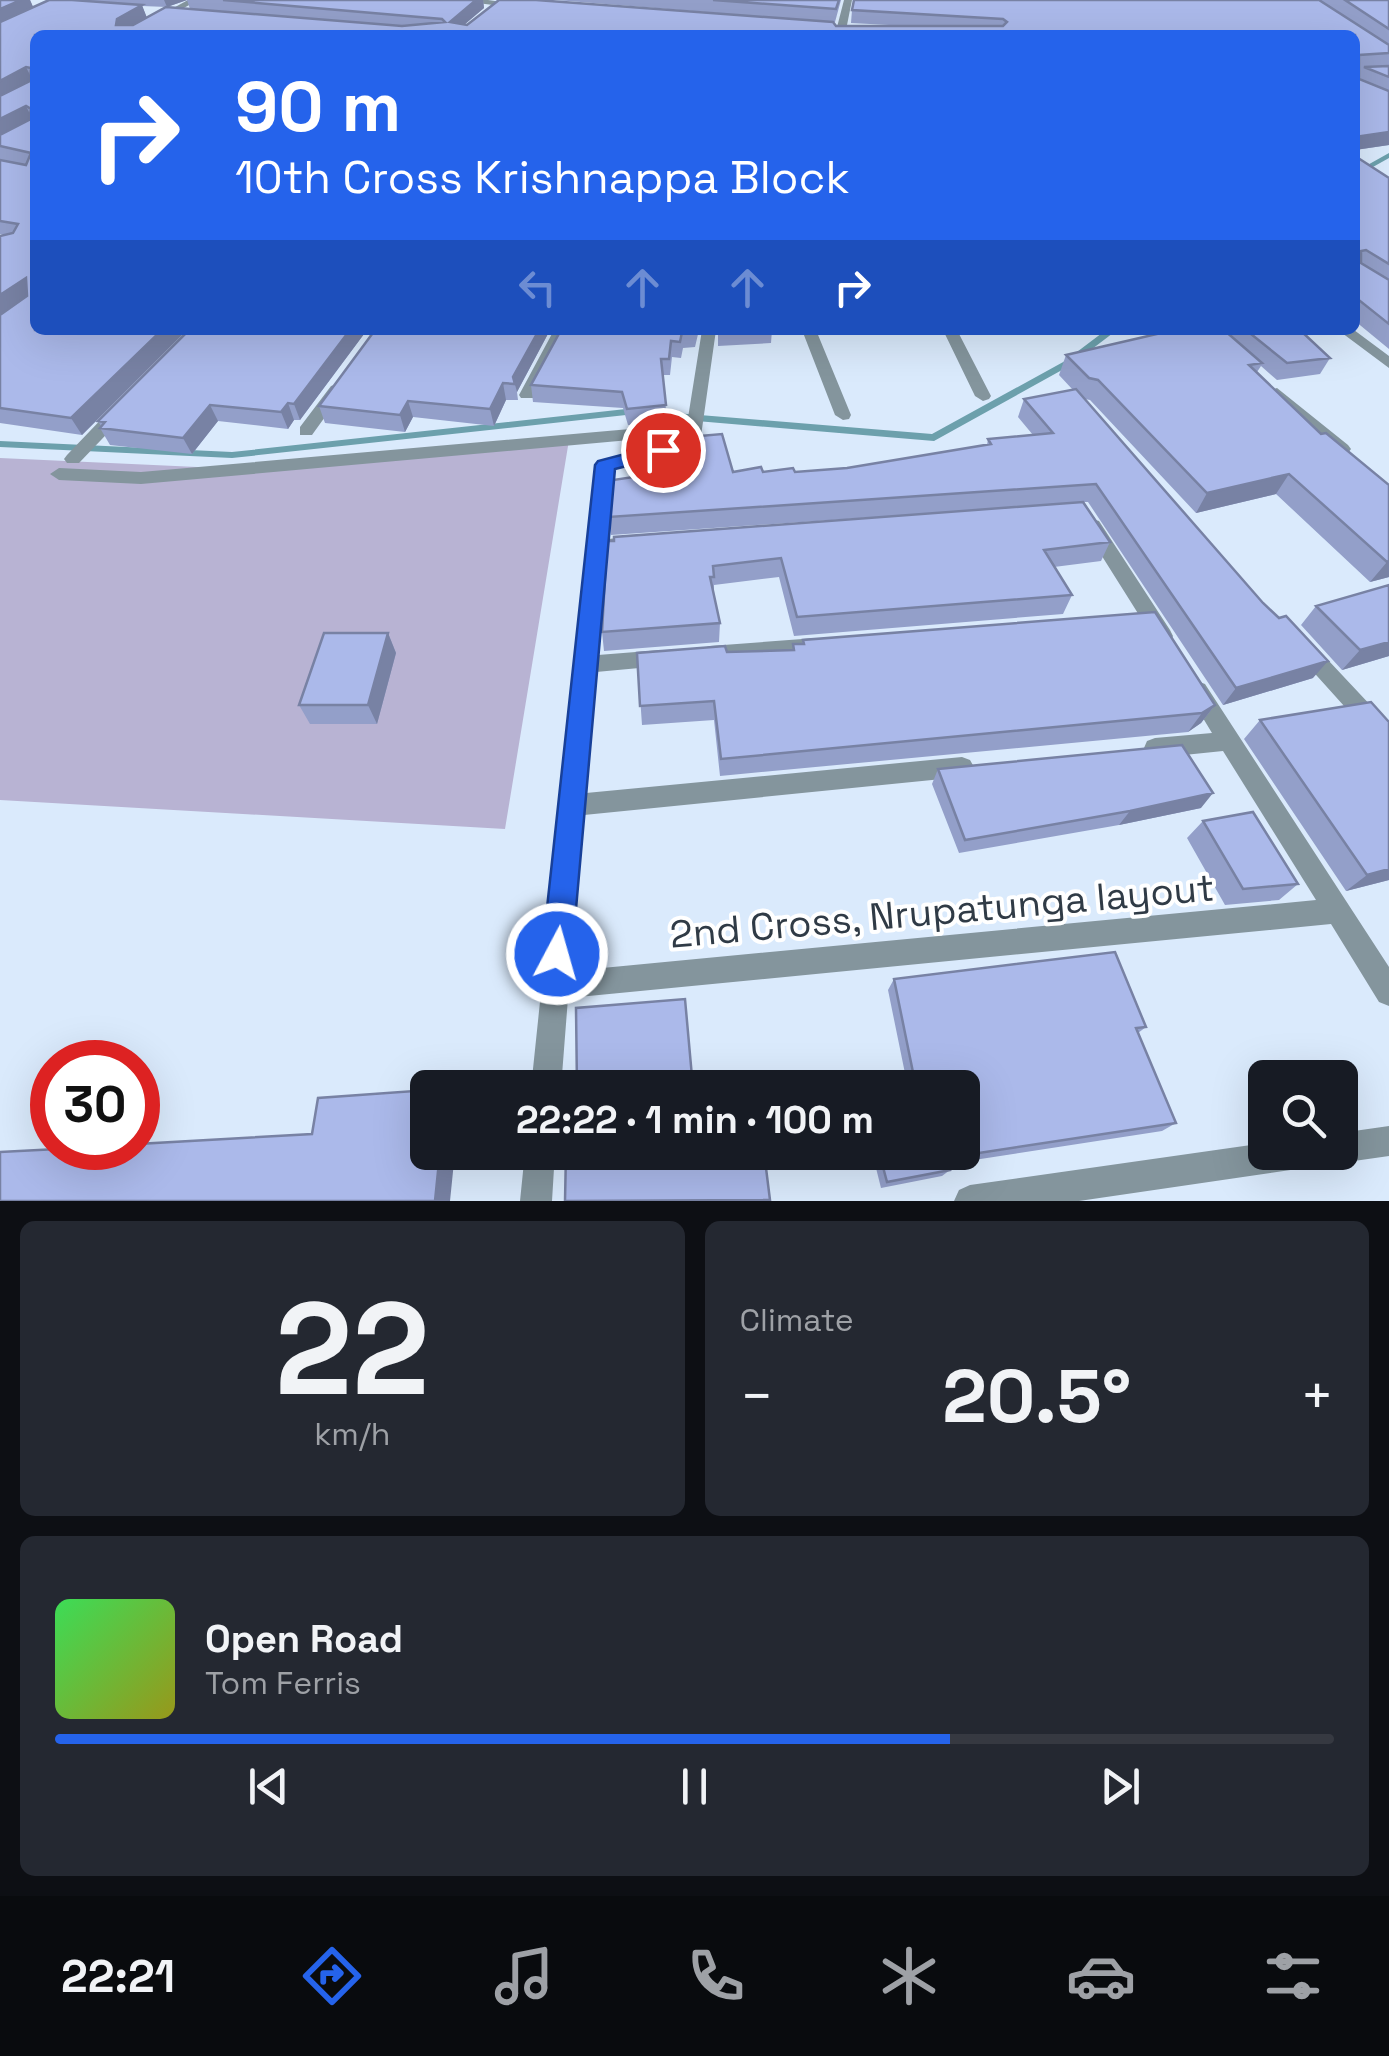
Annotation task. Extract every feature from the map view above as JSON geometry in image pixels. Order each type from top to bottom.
[{"type":"street","points":[[139,30],[194,0]]},
{"type":"street","points":[[456,0],[540,6]]},
{"type":"street","points":[[841,30],[848,0]]},
{"type":"street","points":[[488,14],[503,2]]},
{"type":"street","points":[[145,15],[195,19]]},
{"type":"street","points":[[822,28],[832,30]]},
{"type":"street","points":[[1360,74],[1389,72]]},
{"type":"street","points":[[527,395],[558,335]]},
{"type":"street","points":[[547,1070],[605,465],[692,443],[708,335]]},
{"type":"street","points":[[811,335],[843,415]]},
{"type":"street","points":[[952,335],[983,396]]},
{"type":"street","points":[[1352,335],[1389,363]]},
{"type":"street","points":[[306,432],[348,374]]},
{"type":"street","points":[[1261,379],[1360,466]]},
{"type":"street","points":[[73,458],[132,398]]},
{"type":"street","points":[[58,474],[141,478],[696,414]]},
{"type":"street","points":[[1082,510],[1142,620],[1176,657],[1389,992]]},
{"type":"street","points":[[597,547],[656,542]]},
{"type":"street","points":[[1295,639],[1389,740]]},
{"type":"street","points":[[586,664],[840,644]]},
{"type":"street","points":[[1133,750],[1230,741]]},
{"type":"street","points":[[571,806],[978,766]]},
{"type":"street","name":"2nd Cross, Nrupatunga layout","points":[[554,986],[1338,910]]},
{"type":"street","points":[[1358,1146],[1389,1142]]},
{"type":"street","points":[[970,1201],[1248,1161]]},
{"type":"street","points":[[536,1201],[539,1170]]},
{"type":"shaded area","points":[[569,440],[505,829],[0,800],[0,458],[219,468]]},
{"type":"building","points":[[0,0],[21,0],[0,9]]},
{"type":"building","points":[[49,0],[142,5],[117,19],[116,25],[133,25],[166,7],[402,26],[445,22],[223,0],[476,0],[450,22],[467,25],[499,0],[536,0],[833,22],[836,26],[1003,26],[1007,22],[1003,19],[852,10],[854,0],[1319,0],[1389,45],[1389,53],[1360,55],[1360,30],[30,30],[30,68],[0,81],[0,22]]},
{"type":"building","points":[[713,0],[839,0],[836,9]]},
{"type":"building","points":[[1345,0],[1389,0],[1389,29]]},
{"type":"building","points":[[1389,66],[1389,77],[1364,67]]},
{"type":"building","points":[[1360,79],[1389,91],[1389,132],[1360,136]]},
{"type":"building","points":[[30,81],[30,108],[26,106],[0,119],[0,96]]},
{"type":"building","points":[[30,114],[30,153],[0,146],[0,135],[29,120]]},
{"type":"building","points":[[30,155],[30,335],[157,335],[71,418],[0,408],[0,315],[27,296],[26,278],[0,295],[0,236],[13,233],[18,224],[0,221],[0,160],[26,165]]},
{"type":"building","points":[[1360,159],[1389,178],[1389,264],[1366,250],[1361,251],[1361,263],[1389,280],[1389,324],[1360,301]]},
{"type":"building","points":[[184,335],[346,335],[294,404],[288,403],[281,412],[210,405],[183,438],[100,428],[105,422],[98,421]]},
{"type":"building","points":[[371,335],[536,335],[513,377],[515,384],[503,383],[490,409],[408,401],[400,415],[319,406]]},
{"type":"building","points":[[558,335],[681,335],[680,342],[671,341],[669,359],[661,359],[666,405],[627,409],[622,392],[531,385]]},
{"type":"building","points":[[1152,335],[1230,335],[1262,363],[1249,365],[1321,434],[1326,433],[1389,485],[1389,561],[1289,474],[1207,493],[1098,380],[1089,378],[1066,355]]},
{"type":"building","points":[[1252,335],[1305,335],[1330,358],[1287,363]]},
{"type":"building","points":[[1076,389],[1263,603],[1279,618],[1286,616],[1328,661],[1236,688],[1096,484],[609,517],[613,480],[647,475],[639,448],[677,438],[722,434],[733,472],[761,467],[763,472],[847,468],[991,444],[988,439],[1053,433],[1024,399]]},
{"type":"building","points":[[1083,502],[1110,542],[1044,550],[1072,595],[797,617],[781,558],[713,566],[714,577],[710,577],[720,623],[602,632],[607,541],[614,541],[614,537]]},
{"type":"building","points":[[1389,585],[1389,642],[1360,650],[1316,606]]},
{"type":"building","points":[[1155,612],[1215,705],[1202,713],[721,759],[714,701],[640,706],[637,653],[725,646],[727,652],[794,650],[793,644],[804,644],[803,640]]},
{"type":"building","points":[[324,633],[388,633],[368,705],[299,705]]},
{"type":"building","points":[[1371,702],[1389,722],[1389,869],[1367,875],[1260,720]]},
{"type":"building","points":[[1182,745],[1213,793],[965,840],[938,769]]},
{"type":"building","points":[[1253,812],[1298,884],[1243,889],[1203,821]]},
{"type":"building","points":[[1115,952],[1146,1027],[1136,1028],[1176,1123],[980,1153],[980,1070],[913,1070],[894,979]]},
{"type":"building","points":[[685,999],[691,1070],[577,1070],[576,1008]]},
{"type":"building","points":[[410,1091],[410,1170],[438,1170],[435,1201],[0,1201],[0,1152],[30,1150],[30,1170],[160,1170],[160,1143],[312,1134],[318,1098]]},
{"type":"building","points":[[566,1170],[766,1170],[770,1200],[565,1201]]},
{"type":"building","points":[[884,1170],[950,1170],[887,1182]]},
{"type":"waterway","points":[[1360,172],[1389,155]]},
{"type":"waterway","points":[[0,444],[232,455],[626,412],[934,438],[1068,363],[1105,335]]},
{"type":"route","points":[[557,954],[605,465],[663,450]]}]
